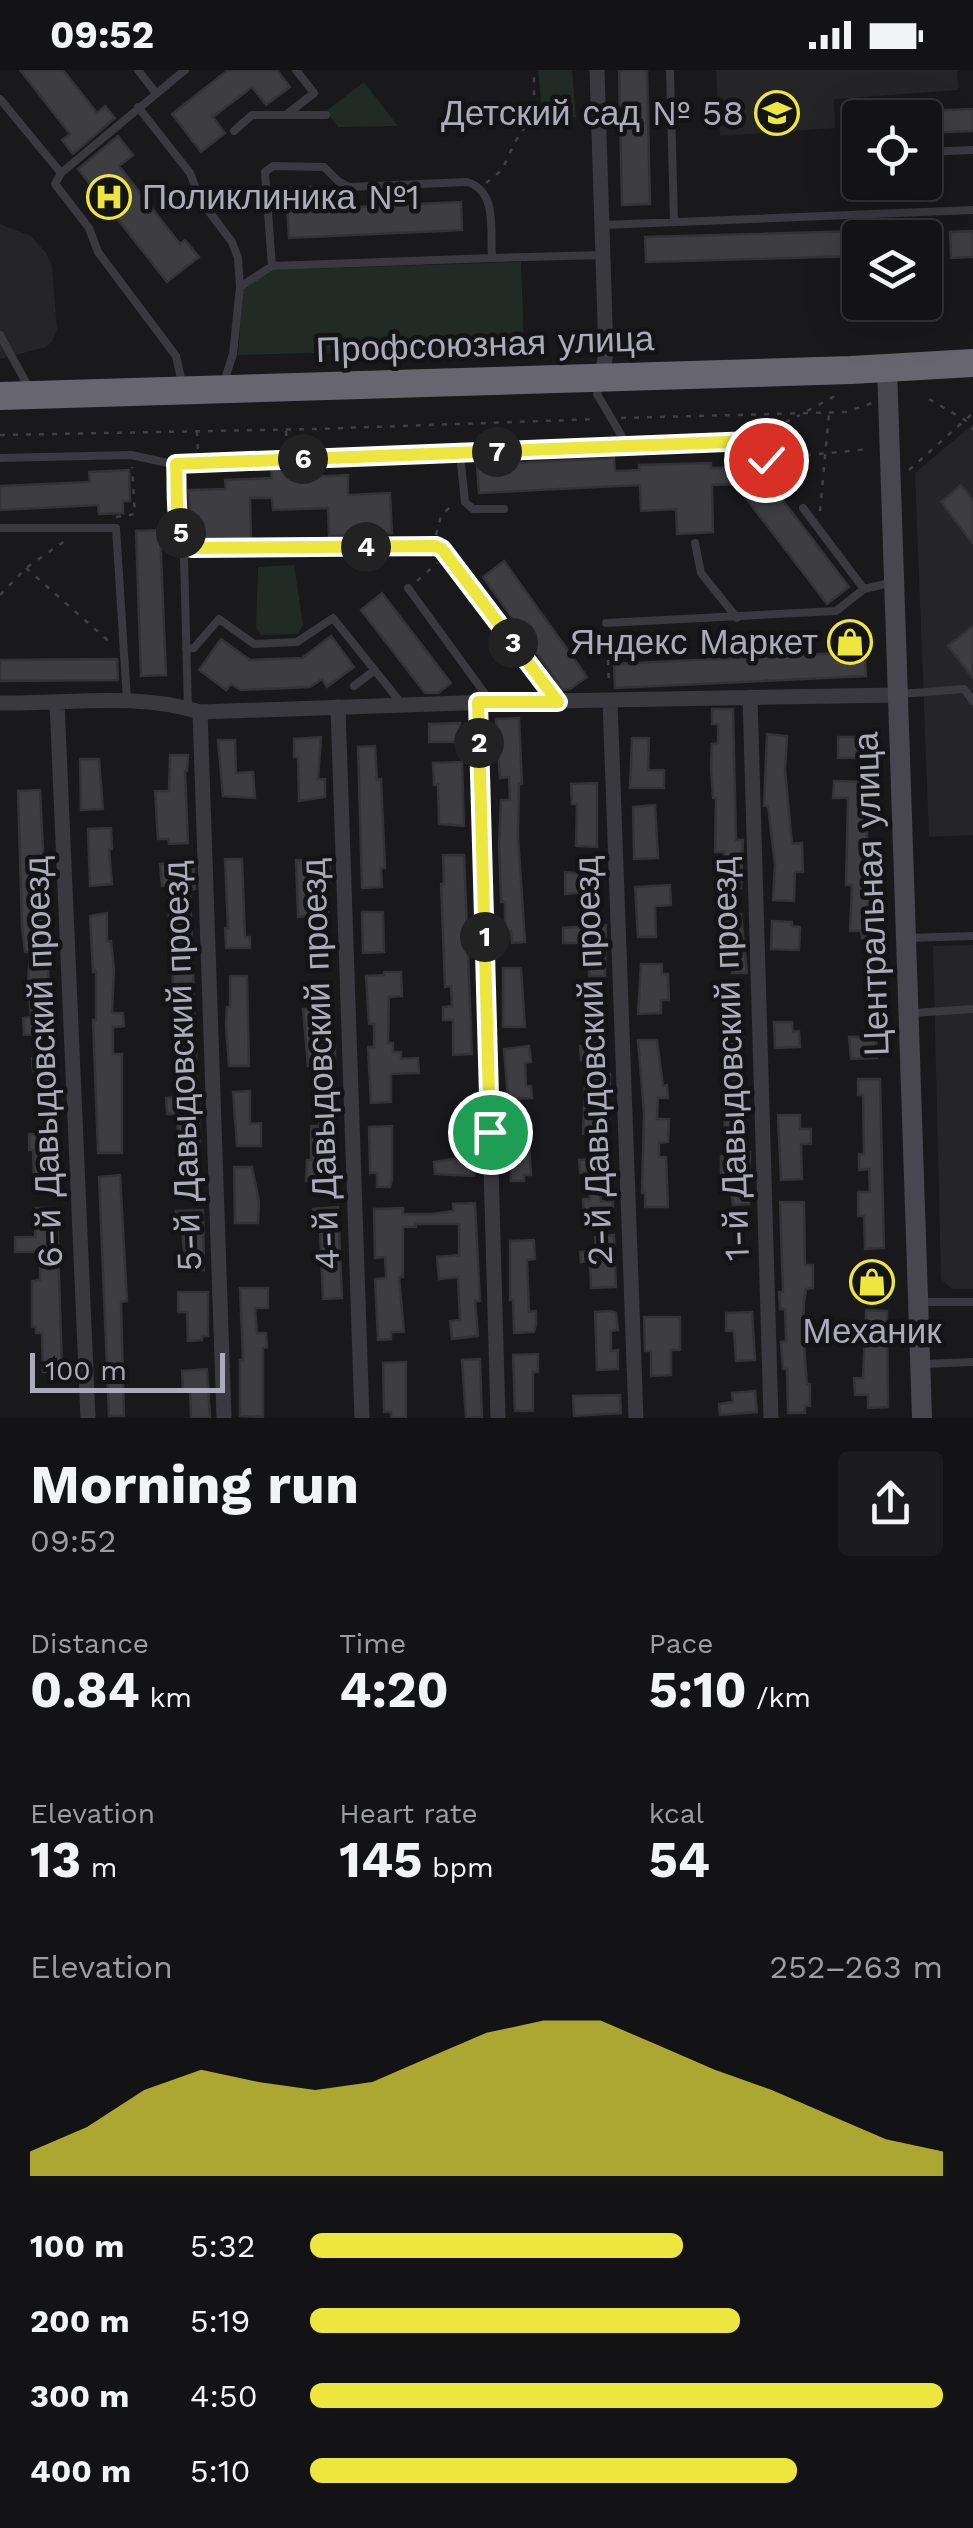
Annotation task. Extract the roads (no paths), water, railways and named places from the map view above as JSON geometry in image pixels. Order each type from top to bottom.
[{"type":"highway","name":"Профсоюзная улица","points":[[0,396],[973,363]]},
{"type":"street","points":[[597,70],[606,354],[601,378]]},
{"type":"street","name":"Центральная улица","points":[[887,368],[922,1418]]},
{"type":"street","points":[[0,703],[127,700],[171,702],[192,711],[897,694]]},
{"type":"street","name":"1-й Давыдовский проезд","points":[[750,697],[772,1418]]},
{"type":"street","name":"2-й Давыдовский проезд","points":[[610,698],[636,1418]]},
{"type":"street","points":[[484,702],[498,1418]]},
{"type":"street","name":"6-й Давыдовский проезд","points":[[57,704],[88,1418]]},
{"type":"street","name":"4-й Давыдовский проезд","points":[[338,707],[362,1418]]},
{"type":"street","name":"5-й Давыдовский проезд","points":[[192,711],[224,1418]]},
{"type":"lane","points":[[138,70],[155,92]]},
{"type":"lane","points":[[184,392],[176,356],[98,252],[88,228],[57,189],[56,178],[185,70]]},
{"type":"lane","points":[[286,115],[314,93],[296,70]]},
{"type":"lane","points":[[670,70],[674,221]]},
{"type":"lane","points":[[0,99],[61,173]]},
{"type":"lane","points":[[138,106],[190,173],[200,201],[232,242],[238,258],[240,287],[233,354],[222,390]]},
{"type":"lane","points":[[234,131],[252,115],[326,115]]},
{"type":"lane","points":[[942,151],[973,150]]},
{"type":"lane","points":[[272,266],[265,172],[273,166],[324,167],[338,182],[348,186],[467,182],[480,186],[488,197],[492,258]]},
{"type":"lane","points":[[602,224],[973,210]]},
{"type":"lane","points":[[240,287],[272,266],[603,256]]},
{"type":"lane","points":[[0,335],[34,396]]},
{"type":"lane","points":[[601,378],[597,394],[627,445]]},
{"type":"lane","points":[[0,458],[131,455],[176,464],[199,464],[752,441]]},
{"type":"lane","points":[[460,454],[464,502],[472,510],[504,509]]},
{"type":"lane","points":[[176,464],[181,532],[186,545],[192,548],[442,549],[558,702]]},
{"type":"lane","points":[[802,508],[864,588]]},
{"type":"lane","points":[[0,528],[116,528],[127,700]]},
{"type":"lane","points":[[695,543],[701,573],[737,618]]},
{"type":"lane","points":[[184,558],[192,711]]},
{"type":"lane","points":[[606,623],[836,612],[864,588],[894,582]]},
{"type":"lane","points":[[408,588],[484,702]]},
{"type":"lane","points":[[186,648],[194,648],[219,620],[254,644],[297,642],[333,618],[402,705]]},
{"type":"lane","points":[[354,686],[375,670]]},
{"type":"lane","points":[[897,694],[964,689],[973,701]]},
{"type":"lane","points":[[905,938],[973,936]]},
{"type":"lane","points":[[908,1014],[973,1009]]},
{"type":"lane","points":[[918,1302],[973,1302]]},
{"type":"lane","points":[[920,1364],[973,1362]]},
{"type":"place","name":"Детский сад № 58","points":[[777,113]]},
{"type":"place","name":"Поликлиника №1","points":[[109,197]]},
{"type":"place","name":"Яндекс Маркет","points":[[850,642]]},
{"type":"place","name":"Механик","points":[[872,1282]]}]
